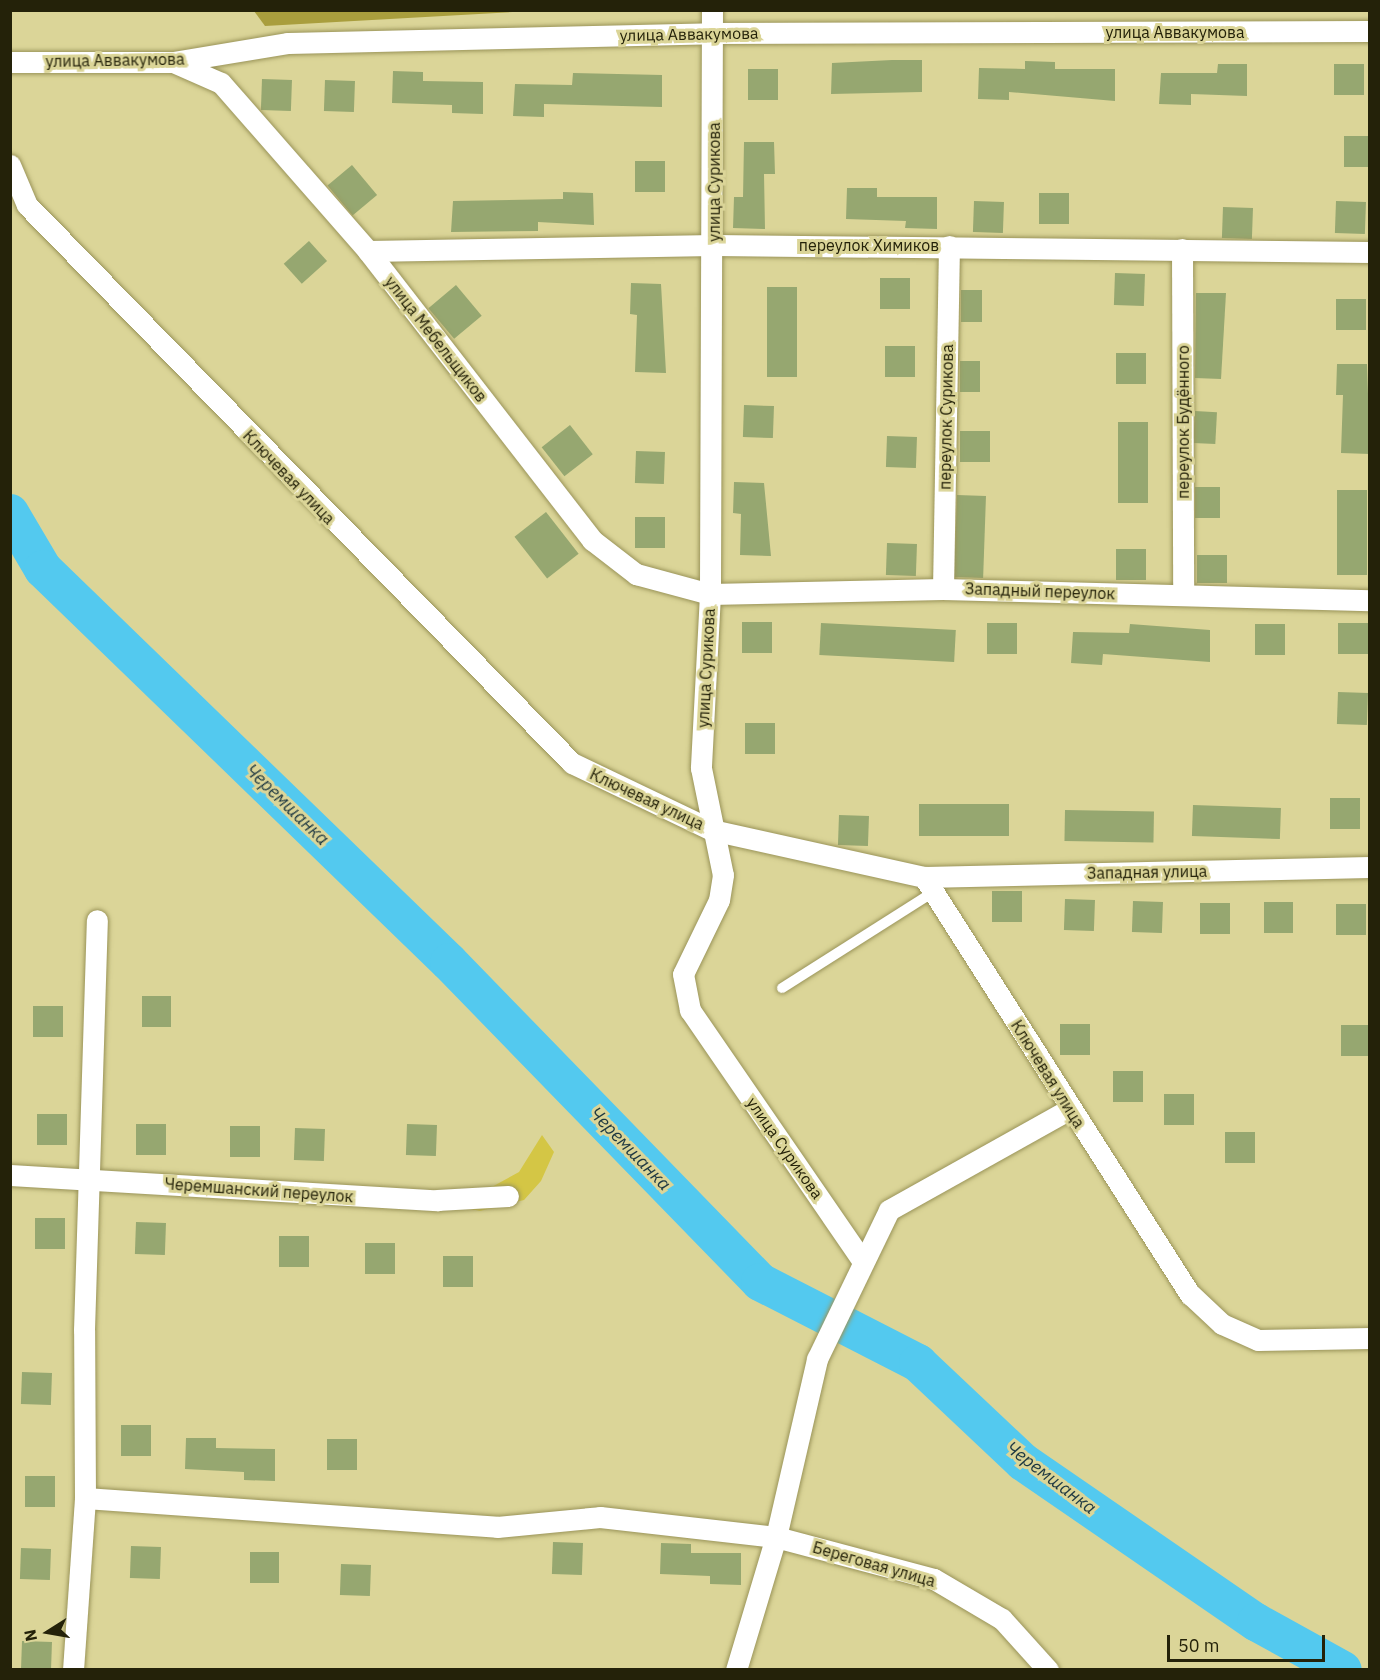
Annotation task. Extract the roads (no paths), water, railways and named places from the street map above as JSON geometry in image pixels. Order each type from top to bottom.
[{"type":"street","name":"улица Сурикова","points":[[712,10],[714,245],[710,594],[701,768],[723,875],[719,900],[683,974],[690,1010],[862,1260]]},
{"type":"street","name":"улица Аввакумова","points":[[10,62],[173,62],[288,43],[713,33],[1370,31]]},
{"type":"street","name":"улица Мебельщиков","points":[[173,62],[221,83],[368,251],[591,540],[636,574],[710,594]]},
{"type":"street","name":"Ключевая улица","points":[[10,165],[27,205],[572,763],[712,830],[928,884],[1190,1294],[1222,1324],[1258,1340],[1370,1338]]},
{"type":"street","name":"переулок Химиков","points":[[368,251],[714,245],[1370,252]]},
{"type":"street","name":"переулок Сурикова","points":[[943,589],[949,246]]},
{"type":"street","name":"переулок Будённого","points":[[1182,249],[1183,596]]},
{"type":"street","name":"Западный переулок","points":[[710,594],[943,589],[1370,600]]},
{"type":"street","name":"Западная улица","points":[[928,884],[1370,867]]},
{"type":"street","points":[[73,1670],[85,1498],[89,1179],[97,920]]},
{"type":"street","points":[[736,1670],[776,1537],[817,1359],[833,1320],[889,1210],[1070,1109]]},
{"type":"street","name":"Черемшанский переулок","points":[[10,1175],[437,1200],[508,1196]]},
{"type":"street","name":"Береговая улица","points":[[85,1498],[497,1527],[600,1517],[776,1537],[934,1579],[1002,1619],[1048,1670]]},
{"type":"lane","points":[[782,988],[928,884]]},
{"type":"waterway","name":"Черемшанка","points":[[10,513],[43,569],[449,962],[760,1282],[918,1363],[1023,1462],[1256,1622],[1343,1670]]}]
